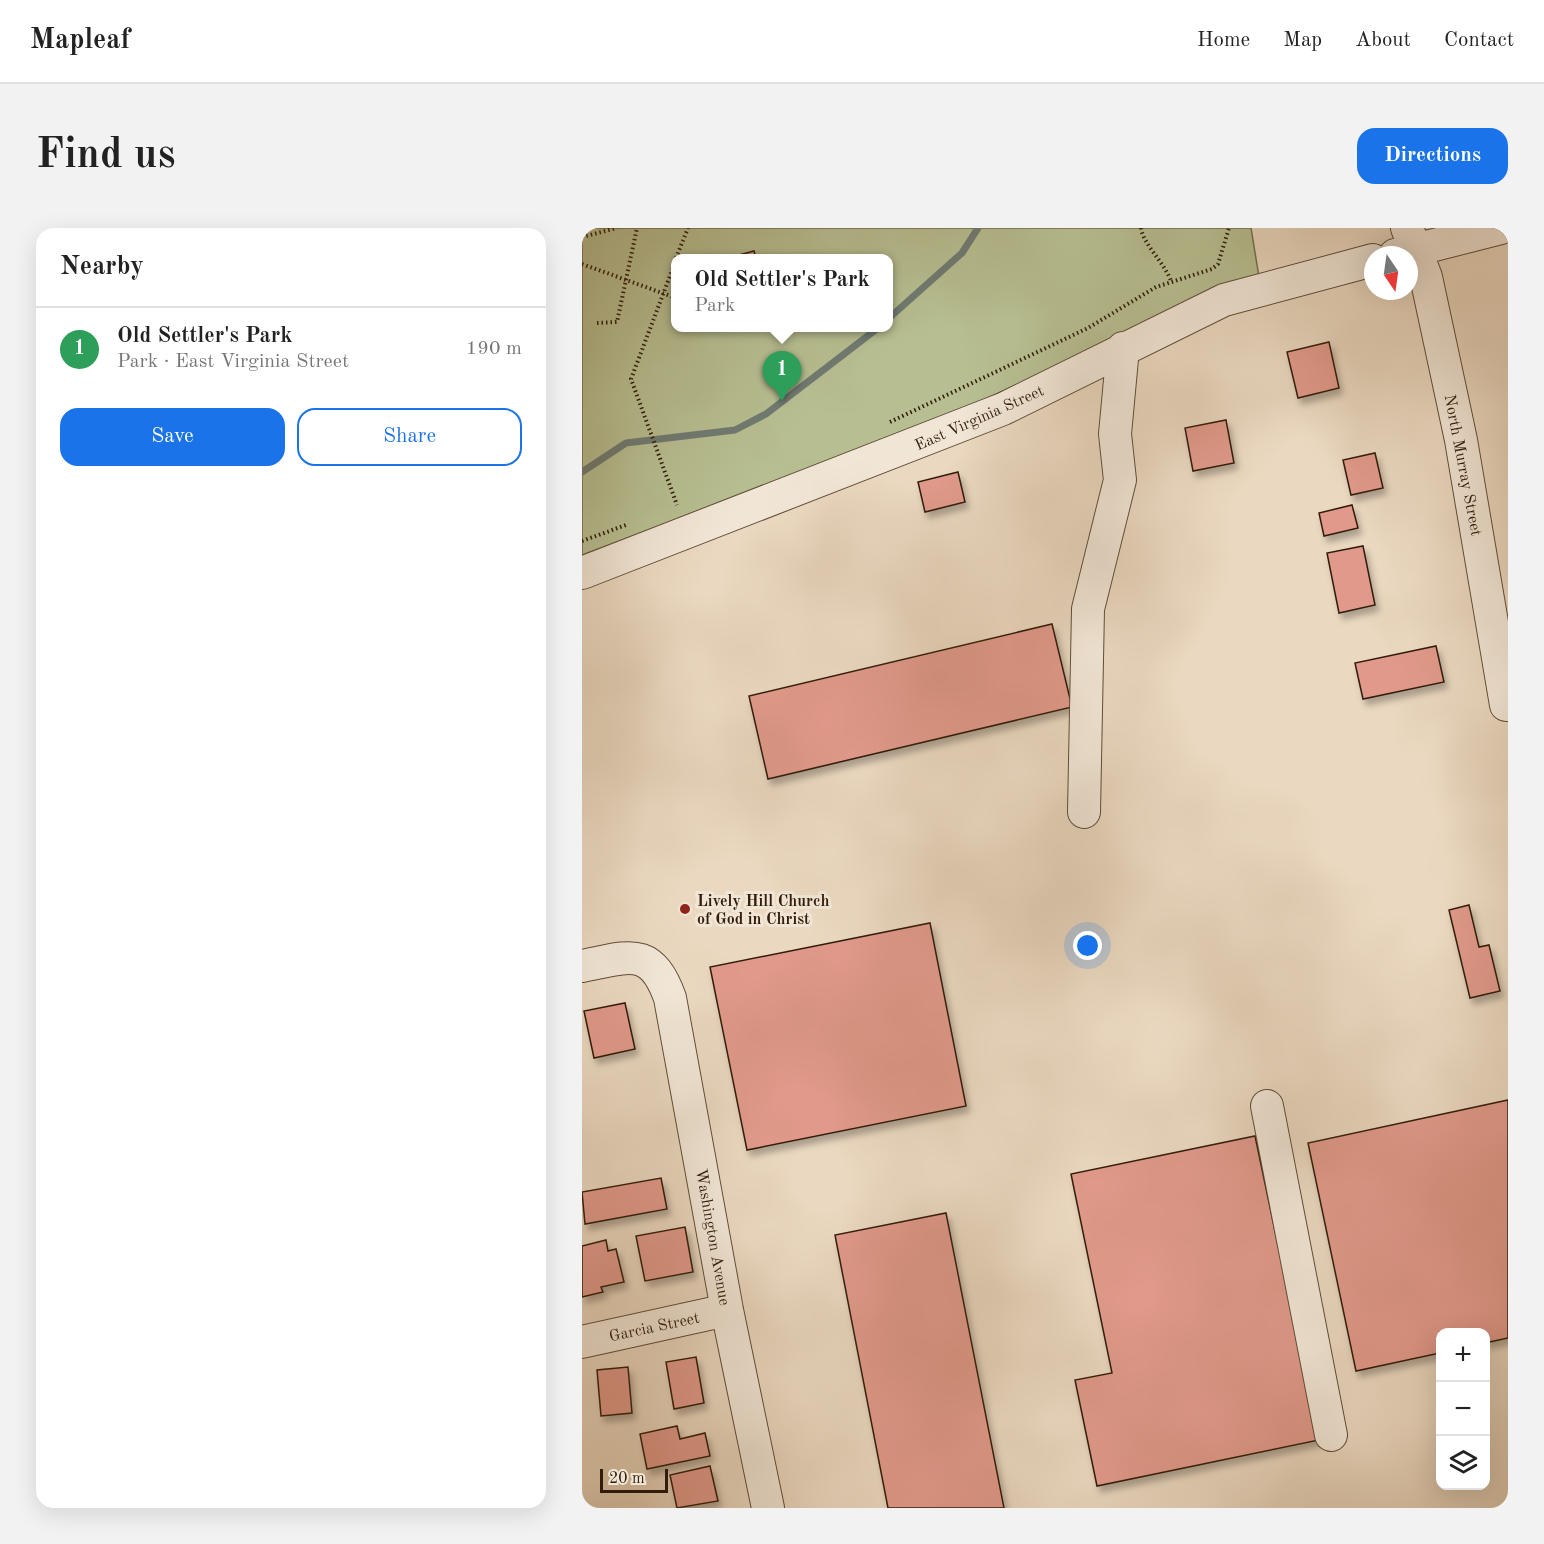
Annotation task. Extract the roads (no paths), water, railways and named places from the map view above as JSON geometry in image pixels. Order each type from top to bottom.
[{"type":"street","points":[[1406,244],[1502,228]]},
{"type":"street","name":"North Murray Street","points":[[1406,244],[1426,277],[1461,440],[1506,705]]},
{"type":"street","name":"East Virginia Street","points":[[582,573],[993,413],[1224,300],[1364,262]]},
{"type":"street","points":[[1084,812],[1088,609],[1120,480],[1115,434],[1123,348]]},
{"type":"street","name":"Washington Avenue","points":[[582,966],[622,958],[642,959],[656,968],[670,999],[727,1311],[768,1508]]},
{"type":"street","points":[[1266,1106],[1331,1435]]},
{"type":"street","name":"Garcia Street","points":[[582,1342],[727,1311]]},
{"type":"waterway","points":[[893,315],[962,253],[978,228]]},
{"type":"waterway","points":[[582,472],[626,443],[735,430],[766,414],[873,332]]},
{"type":"place","name":"Old Settler's Park","points":[[782,401]]},
{"type":"place","name":"Lively Hill Church of God in Christ","points":[[685,909]]}]
